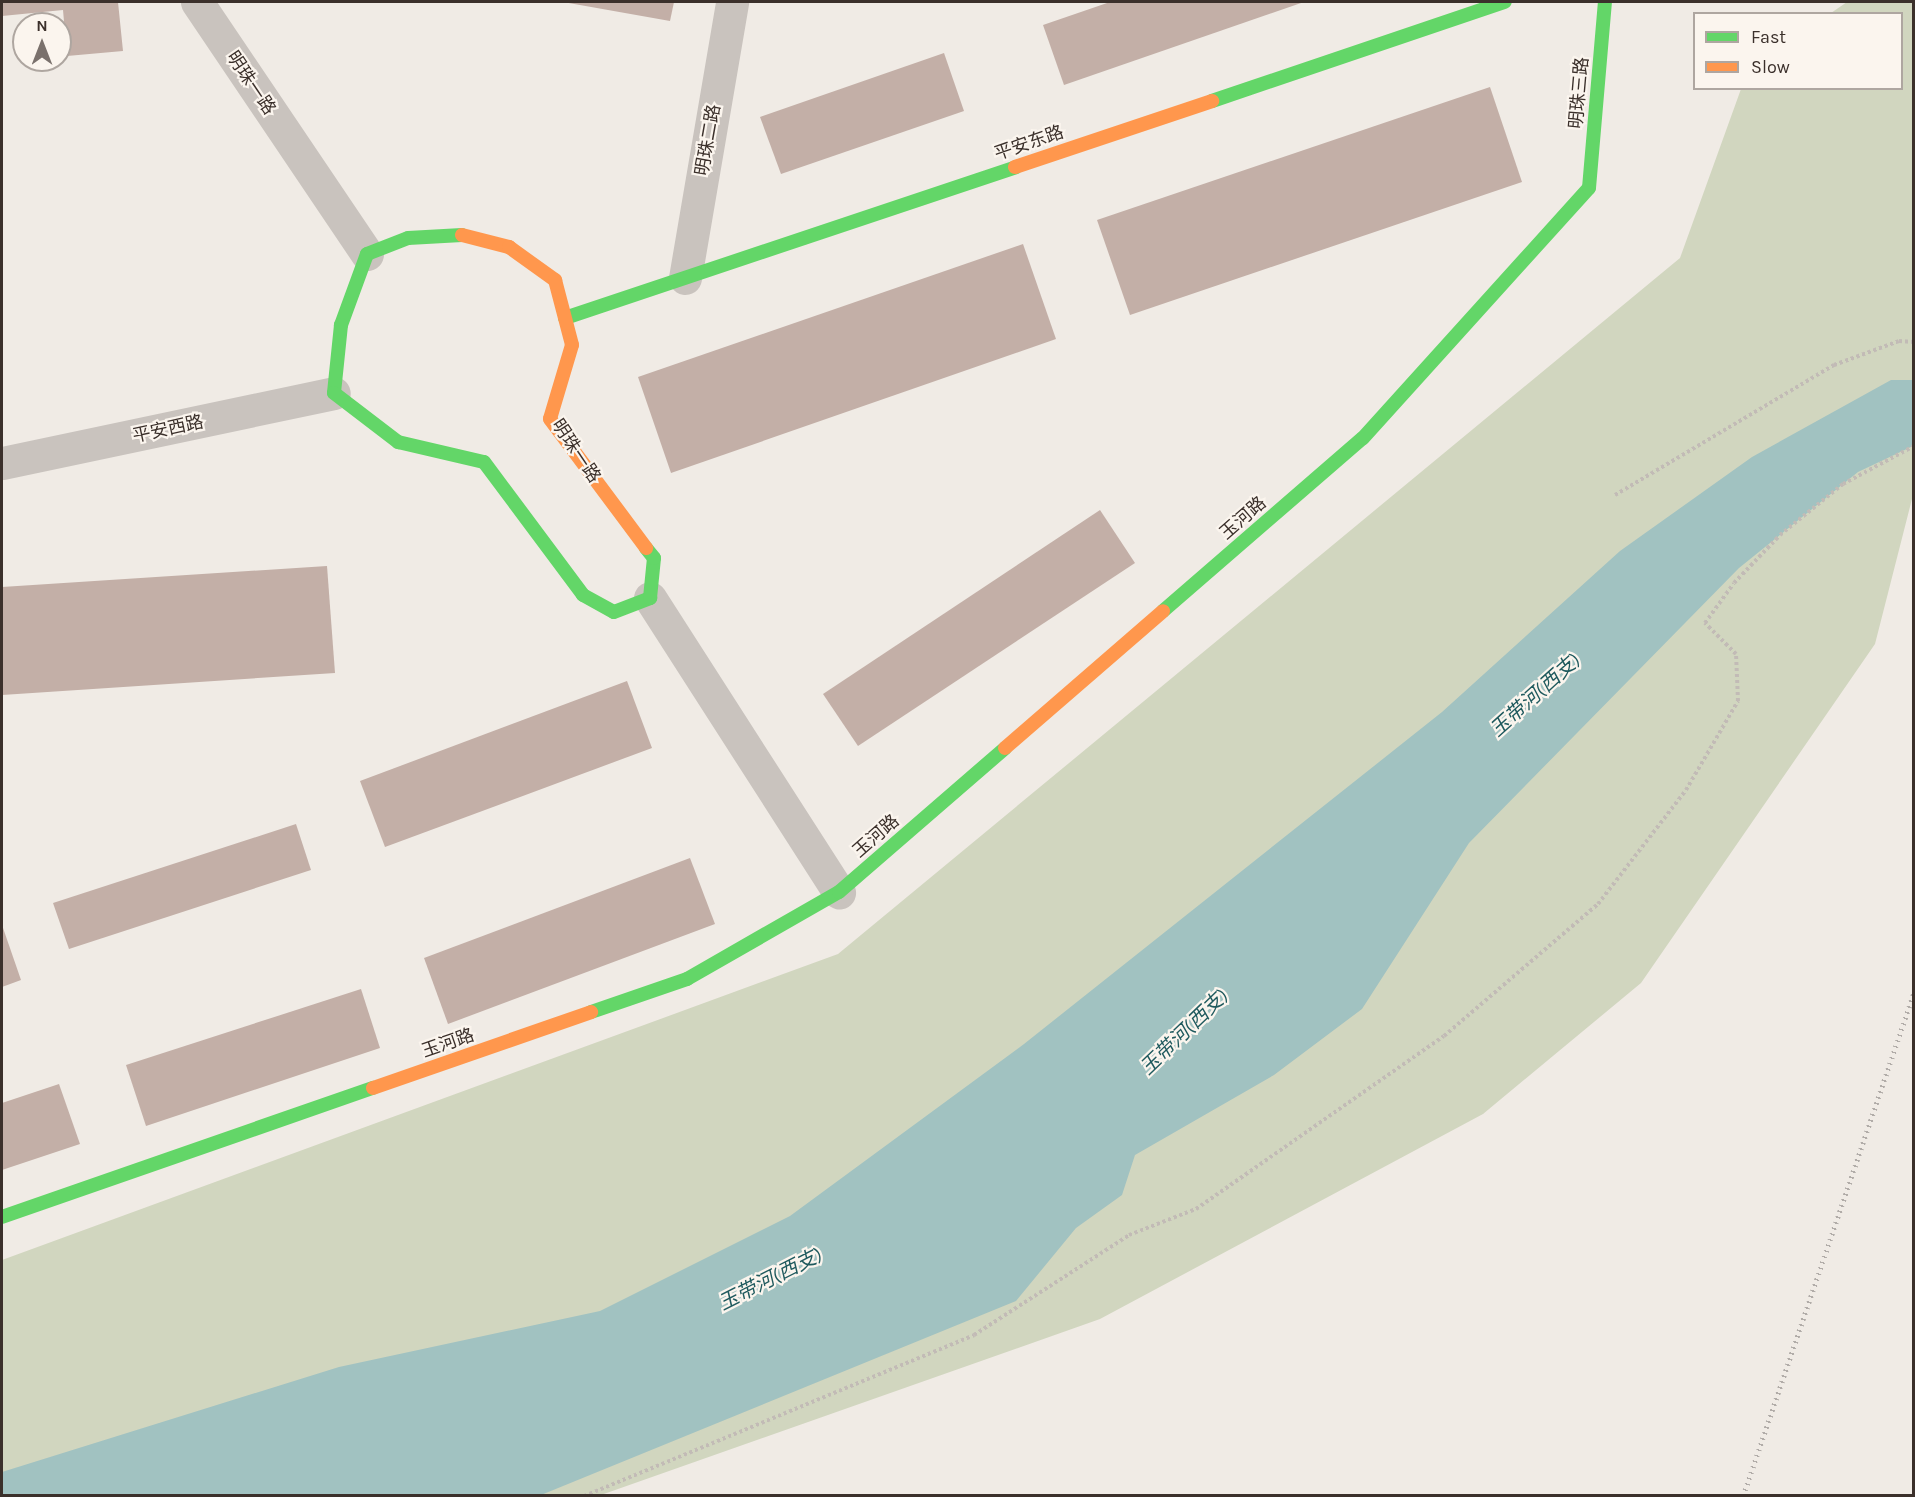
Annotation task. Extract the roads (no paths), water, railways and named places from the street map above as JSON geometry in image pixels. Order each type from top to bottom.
[{"type":"street","name":"明珠一路","points":[[197,2],[366,254],[408,238],[462,235],[508,247],[555,280],[572,345],[550,419],[654,558],[650,598]]},
{"type":"street","name":"明珠二路","points":[[685,278],[732,2]]},
{"type":"street","name":"平安东路","points":[[565,318],[1505,2]]},
{"type":"street","name":"明珠三路","points":[[1589,188],[1605,2]]},
{"type":"street","name":"玉河路","points":[[2,1217],[687,979],[839,892],[1363,438],[1589,188]]},
{"type":"street","points":[[366,254],[341,325],[334,393],[398,442],[484,462],[583,595],[614,612],[650,598],[839,892]]},
{"type":"street","name":"平安西路","points":[[2,463],[334,393]]},
{"type":"water","name":"玉带河(西支)","points":[[1891,380],[1913,380],[1913,446],[1858,472],[1739,568],[1469,843],[1362,1009],[1274,1075],[1135,1155],[1122,1195],[1076,1228],[1016,1301],[541,1495],[2,1495],[2,1472],[339,1367],[600,1311],[790,1216],[1024,1044],[1442,712],[1620,551],[1752,457]]},
{"type":"railway","points":[[1743,1496],[1914,992]]}]
